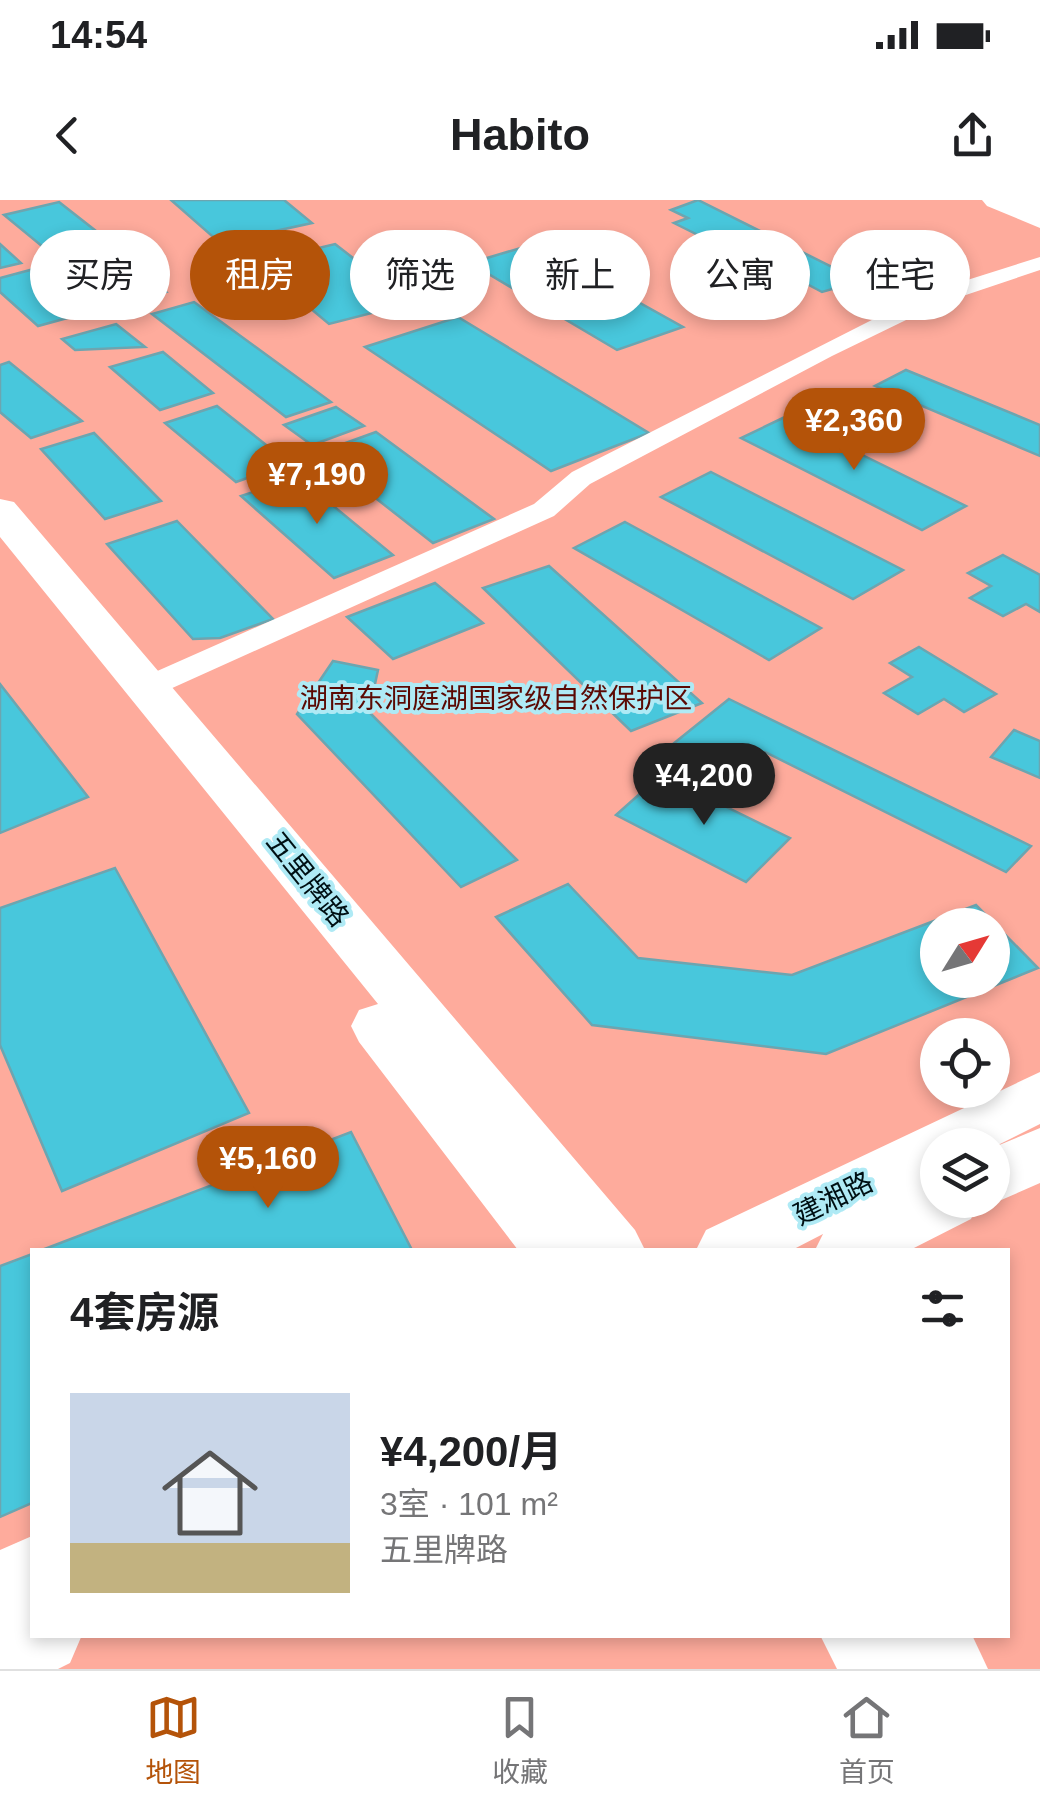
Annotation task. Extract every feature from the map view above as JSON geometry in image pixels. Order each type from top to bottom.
[{"type":"main road","points":[[997,200],[1040,219]]},
{"type":"main road","points":[[1022,200],[1040,208]]},
{"type":"main road","name":"五里牌路","points":[[0,511],[610,1248]]},
{"type":"main road","name":"五里牌路","points":[[0,552],[555,1248]]},
{"type":"main road","name":"建湘路","points":[[975,1128],[1040,1096]]},
{"type":"main road","points":[[1010,1169],[1040,1154]]},
{"type":"main road","name":"建湘路","points":[[733,1248],[920,1155]]},
{"type":"main road","name":"建湘路","points":[[852,1248],[920,1214]]},
{"type":"main road","points":[[0,1590],[30,1576]]},
{"type":"main road","points":[[0,1655],[36,1638]]},
{"type":"main road","points":[[862,1638],[887,1669]]},
{"type":"main road","points":[[923,1638],[948,1669]]},
{"type":"street","points":[[148,688],[544,510],[581,478],[648,440],[931,300],[1040,263]]},
{"type":"green space","name":"湖南东洞庭湖国家级自然保护区","points":[[0,200],[1040,200],[1040,1669],[0,1669]]},
{"type":"building","points":[[171,200],[284,200],[312,223],[280,230],[205,230]]},
{"type":"building","points":[[698,200],[758,230],[688,230],[674,223],[688,218],[671,210]]},
{"type":"building","points":[[59,202],[95,230],[30,230],[30,236],[4,215]]},
{"type":"building","points":[[0,244],[21,263],[0,268]]},
{"type":"building","points":[[335,244],[350,256],[350,319],[329,324],[324,320],[330,320],[330,245]]},
{"type":"building","points":[[510,251],[510,287],[490,275],[490,257]]},
{"type":"building","points":[[810,256],[830,266],[830,290],[822,292],[810,286]]},
{"type":"building","points":[[30,270],[30,319],[0,292],[0,278]]},
{"type":"building","points":[[190,303],[190,320],[219,320],[331,402],[286,417],[160,320],[170,320],[170,309]]},
{"type":"building","points":[[650,309],[683,327],[617,350],[566,320],[650,320]]},
{"type":"building","points":[[31,320],[60,320],[38,326]]},
{"type":"building","points":[[449,320],[463,320],[649,433],[551,471],[365,347]]},
{"type":"building","points":[[116,324],[145,347],[75,350],[62,339]]},
{"type":"building","points":[[163,352],[213,393],[160,410],[110,367]]},
{"type":"building","points":[[9,362],[82,421],[31,438],[0,412],[0,365]]},
{"type":"building","points":[[906,370],[1040,425],[1040,456],[875,386]]},
{"type":"building","points":[[217,406],[289,463],[236,482],[165,423]]},
{"type":"building","points":[[336,407],[364,426],[312,445],[284,425]]},
{"type":"building","points":[[785,417],[966,506],[922,530],[741,438]]},
{"type":"building","points":[[376,432],[494,519],[433,543],[318,453]]},
{"type":"building","points":[[94,433],[161,501],[105,519],[41,449]]},
{"type":"building","points":[[711,472],[903,570],[853,599],[661,497]]},
{"type":"building","points":[[298,477],[393,555],[334,578],[241,496]]},
{"type":"building","points":[[177,521],[273,619],[220,638],[193,639],[107,544]]},
{"type":"building","points":[[625,522],[821,628],[769,660],[574,548]]},
{"type":"building","points":[[1003,555],[1040,575],[1040,612],[1026,604],[1003,616],[970,598],[991,586],[968,573]]},
{"type":"building","points":[[549,566],[702,703],[631,731],[483,588]]},
{"type":"building","points":[[435,583],[483,623],[393,659],[347,617]]},
{"type":"building","points":[[919,647],[996,694],[964,712],[944,699],[918,714],[884,693],[912,677],[890,663]]},
{"type":"building","points":[[333,661],[378,670],[369,712],[517,860],[461,887],[297,714]]},
{"type":"building","points":[[0,684],[88,797],[0,833]]},
{"type":"building","points":[[729,699],[1031,846],[1006,872],[765,752],[732,781],[668,748]]},
{"type":"building","points":[[1014,730],[1040,741],[1040,778],[991,757]]},
{"type":"building","points":[[661,775],[790,838],[746,882],[616,815]]},
{"type":"building","points":[[115,868],[249,1113],[62,1191],[0,1045],[0,908]]},
{"type":"building","points":[[568,884],[638,958],[792,975],[920,926],[920,998],[964,998],[826,1054],[592,1025],[496,917]]},
{"type":"building","points":[[1010,940],[1038,968],[1010,979]]},
{"type":"building","points":[[351,1132],[411,1248],[47,1248]]},
{"type":"building","points":[[30,1255],[30,1504],[0,1517],[0,1266]]}]
